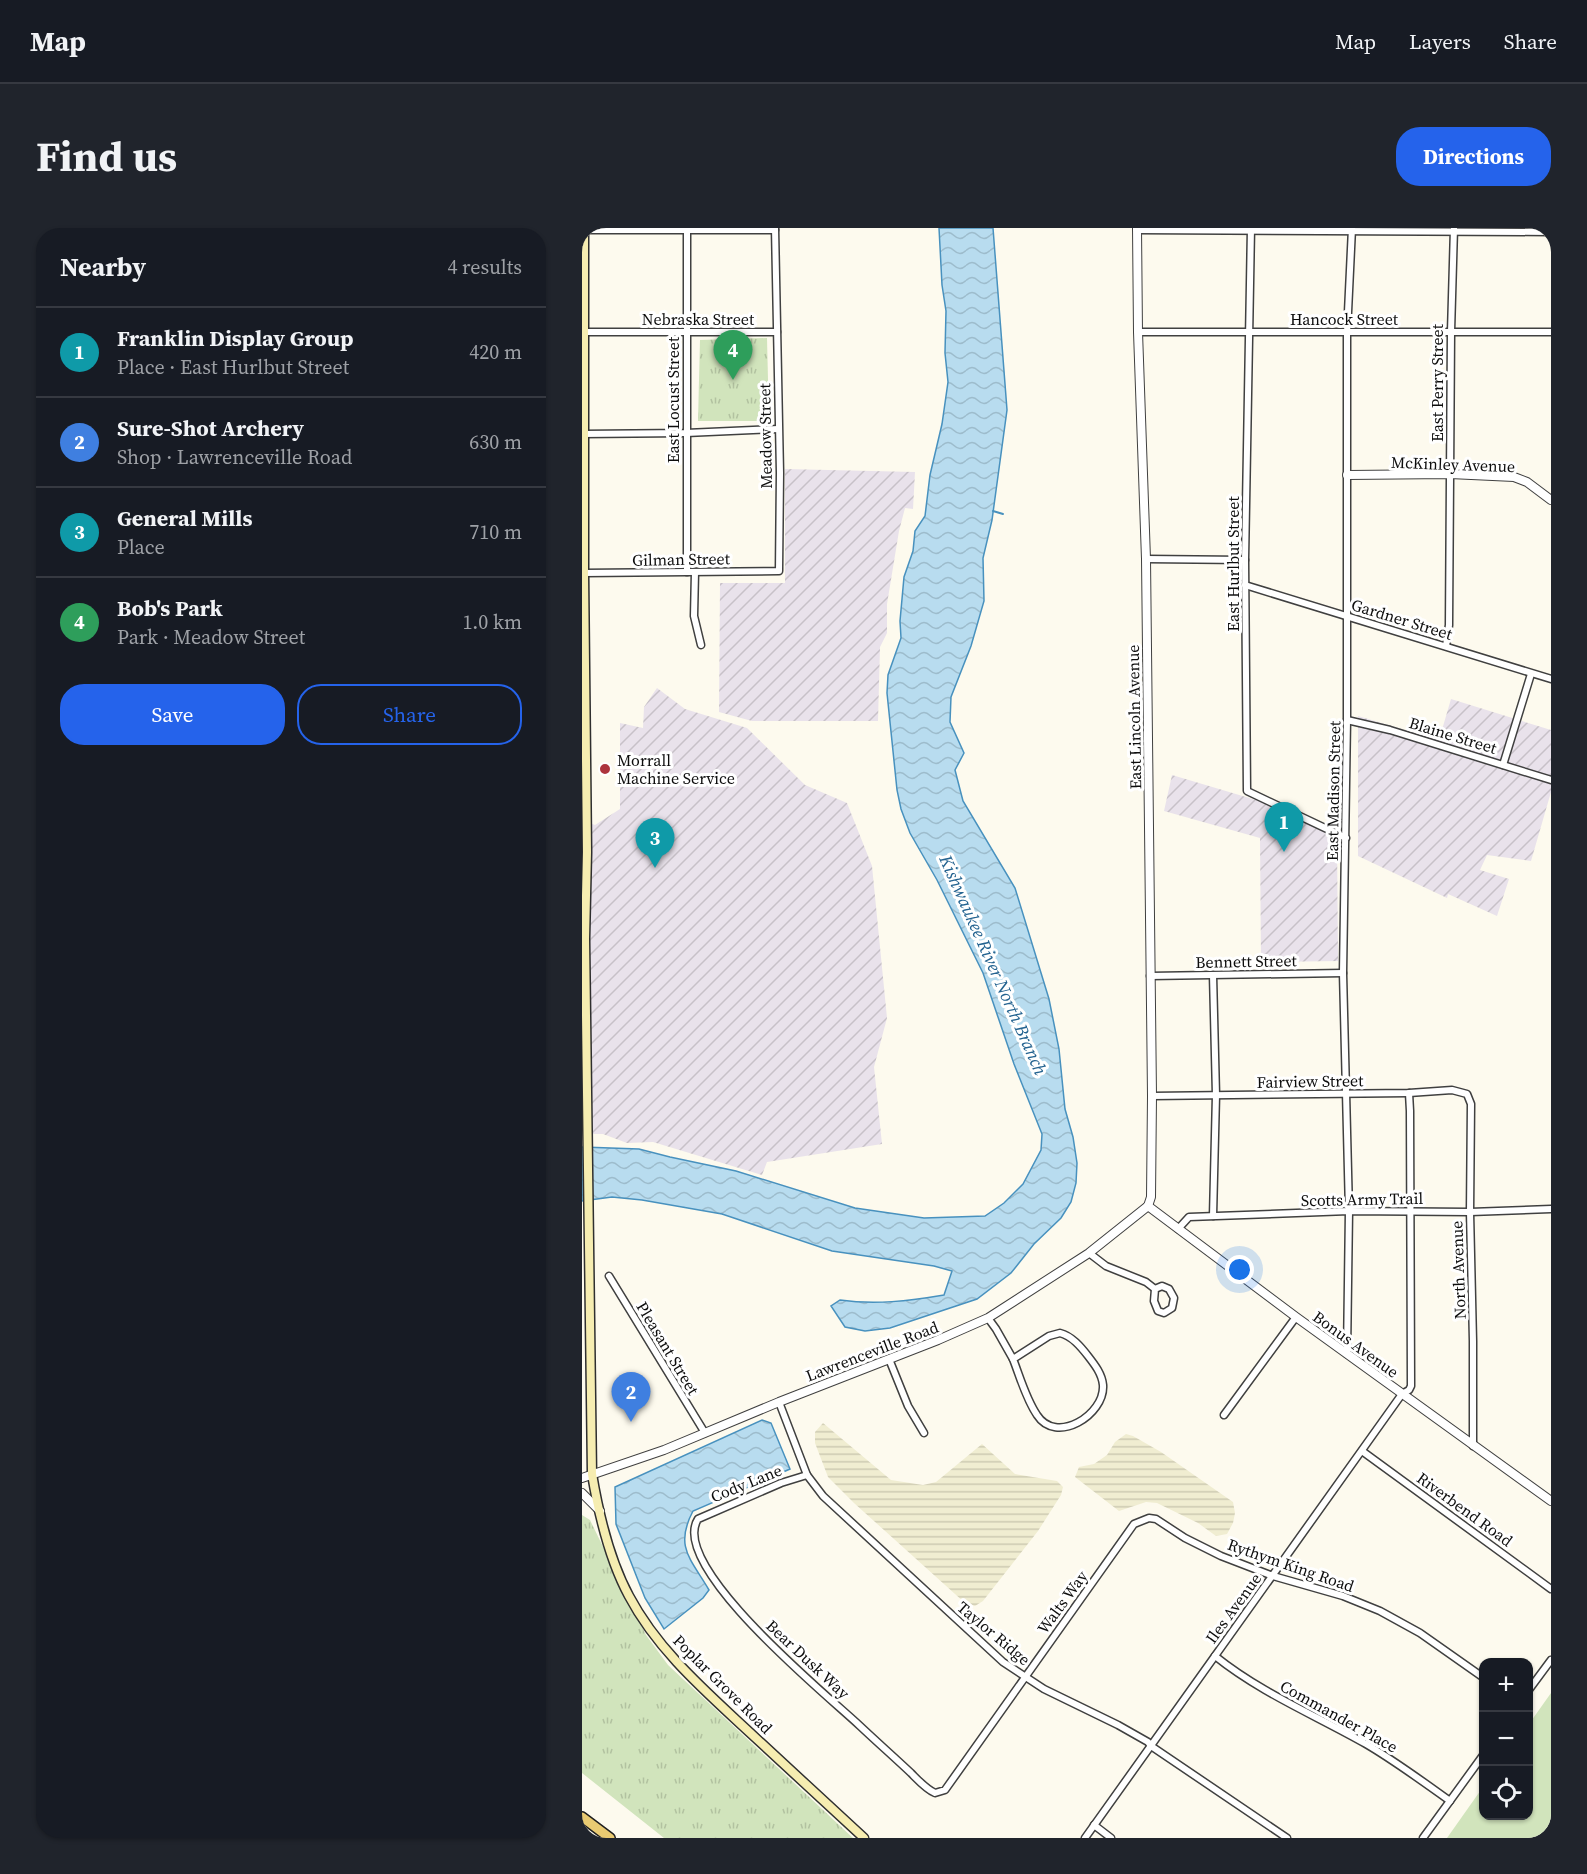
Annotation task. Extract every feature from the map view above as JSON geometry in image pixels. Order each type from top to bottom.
[{"type":"main road","name":"Poplar Grove Road","points":[[584,229],[583,435],[587,852],[583,940],[590,1218],[592,1474],[617,1570],[629,1596],[660,1643],[714,1699],[864,1838]]},
{"type":"main road","points":[[582,1817],[610,1838]]},
{"type":"street","points":[[584,229],[776,229]]},
{"type":"street","name":"East Locust Street","points":[[687,229],[686,434],[694,616],[701,645]]},
{"type":"street","name":"Meadow Street","points":[[776,229],[779,571]]},
{"type":"street","points":[[1137,229],[1551,232]]},
{"type":"street","name":"East Lincoln Avenue","points":[[1137,229],[1138,332],[1146,559],[1152,1096],[1151,1197],[1148,1206]]},
{"type":"street","name":"East Hurlbut Street","points":[[1251,229],[1247,331],[1245,560],[1247,791],[1346,838]]},
{"type":"street","name":"East Madison Street","points":[[1347,1354],[1349,1211],[1343,973],[1347,720],[1347,333],[1352,230]]},
{"type":"street","name":"East Perry Street","points":[[1446,646],[1449,625],[1454,230]]},
{"type":"street","name":"Nebraska Street","points":[[584,332],[777,332]]},
{"type":"street","name":"Hancock Street","points":[[1138,332],[1551,332]]},
{"type":"street","points":[[583,435],[686,434],[778,429]]},
{"type":"street","name":"McKinley Avenue","points":[[1347,475],[1450,474],[1514,477],[1527,482],[1550,499]]},
{"type":"street","points":[[1146,559],[1245,560]]},
{"type":"street","name":"Gilman Street","points":[[584,573],[779,571]]},
{"type":"street","name":"Gardner Street","points":[[1245,585],[1531,674],[1550,677]]},
{"type":"street","points":[[1503,765],[1531,674]]},
{"type":"street","name":"Blaine Street","points":[[1347,720],[1390,730],[1551,780]]},
{"type":"street","name":"Bennett Street","points":[[1150,976],[1343,973]]},
{"type":"street","points":[[1213,975],[1216,1095],[1213,1216]]},
{"type":"street","name":"Fairview Street","points":[[1152,1096],[1409,1093],[1452,1090],[1467,1094]]},
{"type":"street","name":"Iles Avenue","points":[[1085,1838],[1402,1394],[1411,1386],[1409,1093]]},
{"type":"street","name":"North Avenue","points":[[1467,1094],[1471,1104],[1473,1446]]},
{"type":"street","name":"Bonus Avenue","points":[[1148,1206],[1296,1317],[1551,1501]]},
{"type":"street","name":"Lawrenceville Road","points":[[582,1478],[664,1450],[988,1318],[1089,1253],[1148,1206]]},
{"type":"street","name":"Scotts Army Trail","points":[[1178,1229],[1189,1216],[1349,1211],[1470,1212],[1551,1209]]},
{"type":"street","points":[[1089,1253],[1106,1266],[1146,1282],[1155,1289]]},
{"type":"street","name":"Pleasant Street","points":[[609,1276],[705,1433]]},
{"type":"street","points":[[1224,1414],[1296,1317]]},
{"type":"street","points":[[988,1318],[1012,1359],[1037,1416],[1050,1426],[1065,1427],[1076,1424],[1096,1406],[1101,1397],[1103,1385],[1098,1369],[1084,1351],[1066,1335],[1048,1336],[1012,1359]]},
{"type":"street","points":[[889,1359],[909,1406],[924,1433]]},
{"type":"street","name":"Taylor Ridge","points":[[779,1402],[807,1475],[823,1496],[1004,1662],[1044,1689],[1148,1742],[1287,1838]]},
{"type":"street","name":"Riverbend Road","points":[[1362,1450],[1551,1589]]},
{"type":"street","name":"Cody Lane","points":[[697,1520],[701,1516],[781,1483],[807,1475]]},
{"type":"street","points":[[582,1493],[600,1511]]},
{"type":"street","name":"Rythym King Road","points":[[1149,1518],[1156,1519],[1185,1538],[1221,1556],[1273,1576],[1343,1596],[1380,1611],[1420,1633],[1479,1674]]},
{"type":"street","name":"Walts Way","points":[[938,1793],[945,1790],[1134,1524],[1149,1518]]},
{"type":"street","name":"Bear Dusk Way","points":[[697,1520],[693,1527],[693,1534],[698,1550],[713,1580],[727,1600],[931,1791],[938,1793]]},
{"type":"street","name":"Commander Place","points":[[1215,1656],[1261,1689],[1374,1749],[1450,1801]]},
{"type":"street","points":[[1533,1684],[1551,1660]]},
{"type":"street","points":[[1423,1838],[1479,1761]]},
{"type":"street","points":[[1094,1825],[1111,1838]]},
{"type":"shaded area","points":[[785,469],[915,472],[913,509],[905,508],[899,531],[887,604],[887,633],[880,647],[878,721],[752,721],[719,712],[720,583],[785,583]]},
{"type":"shaded area","points":[[657,688],[685,709],[747,728],[805,785],[847,803],[872,866],[887,1018],[874,1067],[882,1144],[767,1162],[762,1175],[653,1142],[627,1143],[603,1134],[582,1134],[582,820],[595,825],[620,809],[620,723],[643,728],[644,707]]},
{"type":"shaded area","points":[[1451,699],[1551,730],[1551,792],[1531,861],[1487,855],[1480,870],[1509,879],[1497,916],[1448,894],[1447,898],[1358,856],[1358,716],[1439,740]]},
{"type":"shaded area","points":[[1172,775],[1283,808],[1337,837],[1338,961],[1261,962],[1260,838],[1164,811]]},
{"type":"shaded area","points":[[823,1423],[891,1480],[923,1485],[936,1482],[982,1444],[1015,1474],[1057,1481],[1063,1487],[1061,1495],[1038,1531],[983,1601],[975,1606],[965,1603],[828,1477],[815,1443],[815,1432]]},
{"type":"shaded area","points":[[1126,1434],[1161,1452],[1233,1502],[1235,1513],[1227,1534],[1216,1536],[1198,1523],[1157,1503],[1146,1502],[1119,1511],[1075,1477],[1079,1467],[1094,1464],[1107,1455],[1115,1442]]},
{"type":"green space","points":[[767,338],[769,421],[698,421],[700,340]]},
{"type":"green space","points":[[582,1515],[590,1520],[646,1635],[668,1665],[853,1838],[664,1838],[582,1773]]},
{"type":"green space","points":[[1551,1693],[1550,1838],[1447,1838],[1479,1793],[1479,1820],[1533,1820],[1533,1718]]},
{"type":"water","name":"Kishwaukee River North Branch","points":[[939,228],[993,228],[1007,410],[992,520],[983,558],[984,601],[971,646],[951,697],[950,722],[964,753],[955,770],[963,801],[1015,888],[1049,999],[1059,1049],[1065,1109],[1077,1163],[1076,1183],[1071,1202],[1061,1218],[1034,1244],[1011,1273],[977,1299],[890,1328],[865,1331],[845,1327],[831,1306],[840,1300],[892,1302],[944,1295],[952,1271],[934,1266],[832,1251],[722,1214],[612,1197],[582,1201],[582,1147],[639,1149],[736,1171],[855,1208],[924,1218],[985,1216],[1004,1203],[1023,1184],[1041,1150],[1042,1134],[1014,1064],[983,973],[937,880],[910,833],[897,790],[887,693],[888,675],[901,638],[900,621],[904,577],[913,551],[915,531],[925,516],[930,475],[942,424],[948,382],[945,353],[946,311],[942,285]]},
{"type":"water","points":[[762,1420],[771,1423],[790,1469],[693,1511],[687,1523],[685,1544],[691,1561],[709,1590],[703,1598],[664,1629],[645,1598],[616,1524],[615,1487]]},
{"type":"waterway","points":[[993,511],[1003,514]]},
{"type":"place","name":"Bob's Park","points":[[733,380]]},
{"type":"place","name":"Morrall Machine Service","points":[[605,769]]},
{"type":"place","name":"Franklin Display Group","points":[[1284,852]]},
{"type":"place","name":"General Mills","points":[[655,868]]},
{"type":"place","name":"Sure-Shot Archery","points":[[631,1422]]}]
